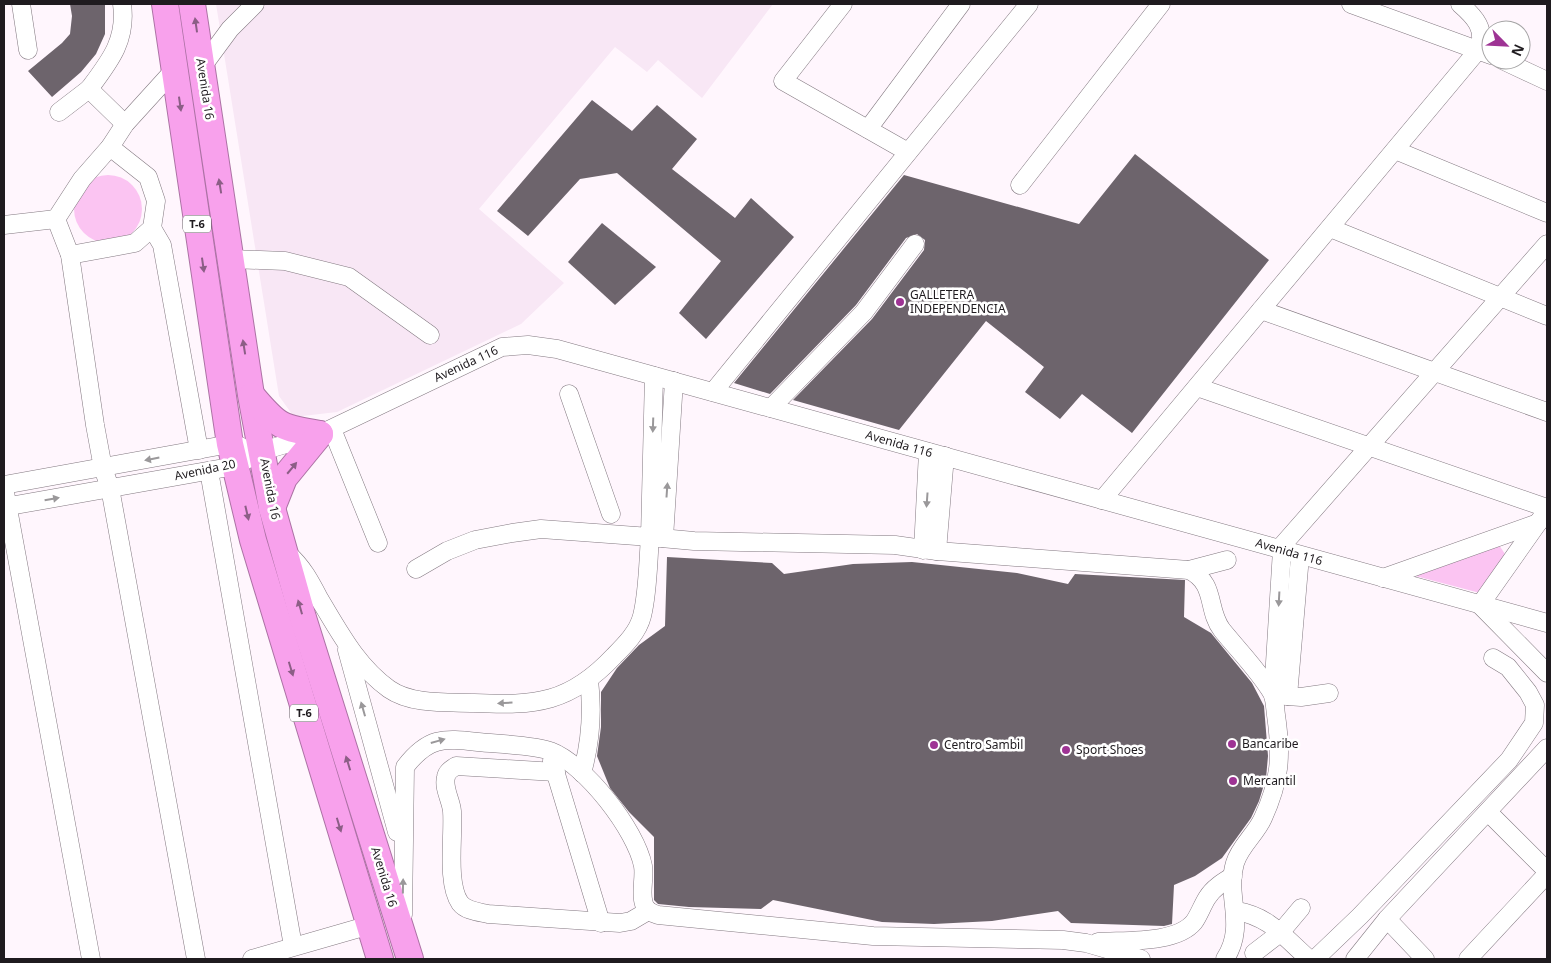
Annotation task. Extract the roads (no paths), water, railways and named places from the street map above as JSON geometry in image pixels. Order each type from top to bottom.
[{"type":"highway","name":"T-6","points":[[166,4],[233,455],[253,540],[380,959]]},
{"type":"highway","name":"Avenida 16","points":[[192,4],[251,395],[272,508],[406,947]]},
{"type":"highway","points":[[251,395],[279,425],[288,429],[326,431]]},
{"type":"highway","points":[[272,508],[284,478],[326,431]]},
{"type":"street","points":[[21,4],[28,50]]},
{"type":"street","points":[[59,112],[89,89],[115,53],[124,20],[122,4]]},
{"type":"street","points":[[202,67],[230,29],[255,4]]},
{"type":"street","points":[[843,4],[783,81],[908,152]]},
{"type":"street","points":[[868,129],[961,4]]},
{"type":"street","points":[[713,392],[1029,4]]},
{"type":"street","points":[[1351,4],[1481,51]]},
{"type":"street","points":[[1460,4],[1479,25],[1481,32]]},
{"type":"street","points":[[1020,185],[1158,5]]},
{"type":"street","points":[[1102,500],[1395,150],[1481,56]]},
{"type":"street","points":[[56,219],[82,179],[110,147],[125,124],[175,69]]},
{"type":"street","points":[[1523,70],[1547,81]]},
{"type":"street","points":[[89,89],[125,124]]},
{"type":"street","points":[[110,147],[148,177],[156,201],[152,228],[162,245],[200,450]]},
{"type":"street","points":[[1395,150],[1547,214]]},
{"type":"street","points":[[4,224],[56,219]]},
{"type":"street","points":[[56,219],[70,255],[94,425],[103,468],[110,488],[196,959]]},
{"type":"street","points":[[70,255],[135,243],[152,228]]},
{"type":"street","points":[[1330,228],[1547,316]]},
{"type":"street","points":[[771,408],[864,312],[916,244]]},
{"type":"street","points":[[1301,908],[1257,956],[1231,959],[1236,911],[1233,876],[1235,862],[1262,821],[1276,787],[1279,767],[1281,695],[1280,550],[1547,244]]},
{"type":"street","points":[[231,259],[285,261],[349,277],[430,335]]},
{"type":"street","points":[[1261,310],[1547,412]]},
{"type":"street","name":"Avenida 116","points":[[262,451],[326,431],[502,347],[528,345],[558,349],[1547,623]]},
{"type":"street","points":[[654,376],[657,538]]},
{"type":"street","points":[[284,550],[300,565],[344,641],[372,676],[392,690],[413,698],[494,704],[554,699],[567,694],[589,680],[621,649],[632,635],[642,617],[657,538],[674,381]]},
{"type":"street","points":[[1197,387],[1369,446],[1544,513]]},
{"type":"street","points":[[569,394],[611,514]]},
{"type":"street","points":[[326,431],[378,543]]},
{"type":"street","name":"Avenida 20","points":[[4,486],[200,450],[233,455],[262,451]]},
{"type":"street","points":[[930,551],[936,454]]},
{"type":"street","name":"Avenida 20","points":[[6,507],[209,471],[233,455]]},
{"type":"street","points":[[209,471],[292,946]]},
{"type":"street","points":[[4,486],[6,507],[91,959]]},
{"type":"street","points":[[1383,578],[1544,513]]},
{"type":"street","points":[[1544,513],[1480,605],[1547,673]]},
{"type":"street","points":[[416,569],[456,547],[475,540],[541,529],[657,538],[895,545],[930,551],[1189,570],[1227,560]]},
{"type":"street","points":[[1281,695],[1300,556]]},
{"type":"street","points":[[1189,570],[1199,575],[1206,583],[1215,617],[1221,629],[1281,695],[1301,697],[1329,693]]},
{"type":"street","points":[[344,641],[403,857]]},
{"type":"street","points":[[1315,959],[1360,916],[1509,760],[1534,723],[1535,705],[1528,692],[1508,667],[1493,658]]},
{"type":"street","points":[[582,773],[590,738],[592,709],[589,680]]},
{"type":"street","points":[[406,947],[403,857],[405,767],[427,744],[447,738],[550,750],[582,773],[628,827],[637,845],[644,868],[644,904],[648,911],[658,915],[873,936],[1010,937],[1064,940],[1086,943],[1141,959]]},
{"type":"street","points":[[1355,959],[1388,919],[1489,813],[1547,748]]},
{"type":"street","points":[[550,750],[601,923]]},
{"type":"street","points":[[556,772],[456,766],[450,770],[446,776],[446,785],[452,809],[455,890],[460,904],[471,910],[488,914],[601,923],[630,921],[648,911]]},
{"type":"street","points":[[1468,959],[1547,873],[1489,813]]},
{"type":"street","points":[[1086,943],[1171,937],[1193,923],[1216,886],[1233,876]]},
{"type":"street","points":[[1236,911],[1253,913],[1263,918],[1309,959]]},
{"type":"street","points":[[1388,919],[1425,959]]},
{"type":"street","points":[[252,959],[370,925]]},
{"type":"place","name":"GALLETERA INDEPENDENCIA","points":[[900,302]]},
{"type":"place","name":"Bancaribe","points":[[1232,744]]},
{"type":"place","name":"Centro Sambil","points":[[934,745]]},
{"type":"place","name":"Sport Shoes","points":[[1066,750]]},
{"type":"place","name":"Mercantil","points":[[1233,781]]}]
